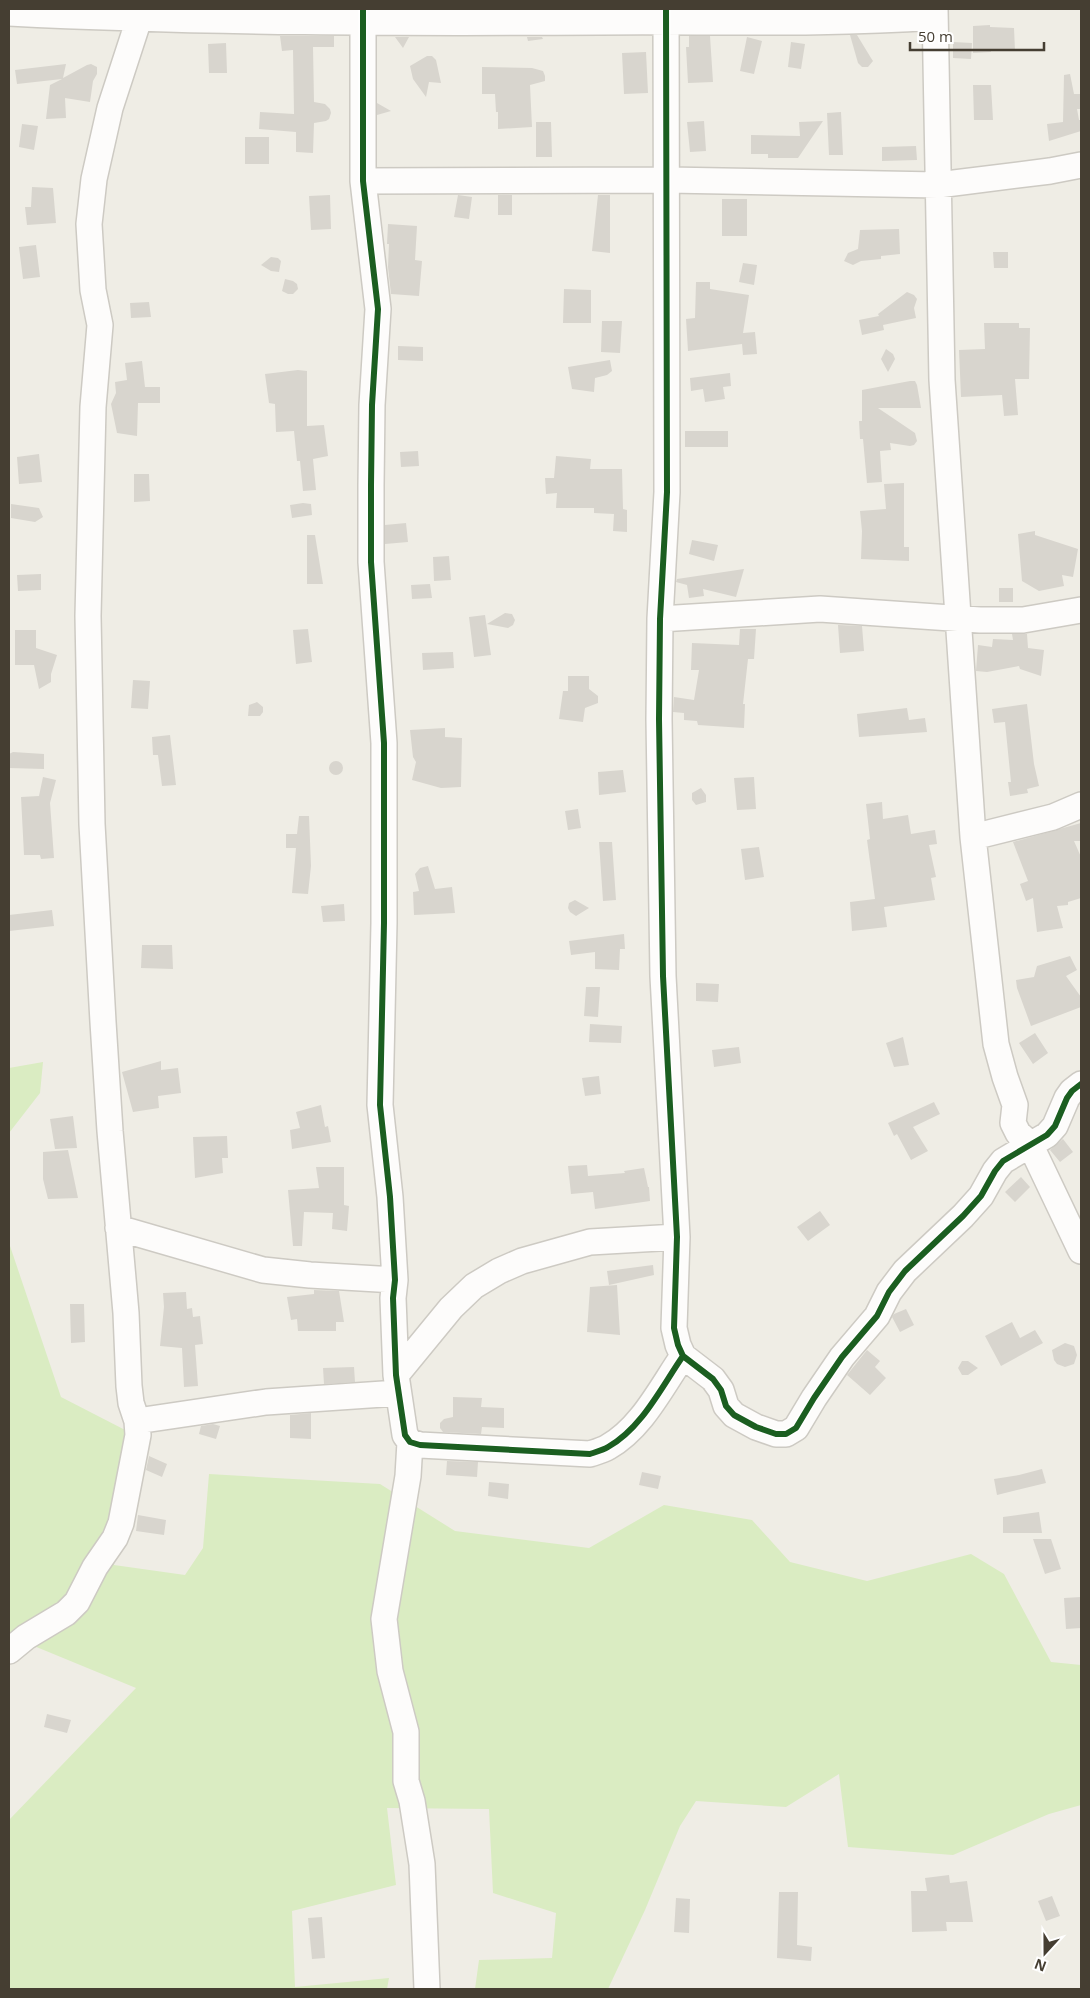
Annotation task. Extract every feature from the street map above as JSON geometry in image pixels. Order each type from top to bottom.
[{"type":"street","points":[[9,13],[139,19],[667,15],[810,23],[864,22],[935,13],[942,380],[974,837],[996,1044],[1015,1105],[1013,1123],[1018,1133],[1030,1144],[1081,1250]]},
{"type":"street","points":[[667,15],[665,94],[668,180],[667,492],[660,619],[659,719],[663,976],[677,1237],[674,1328],[683,1356],[713,1379],[721,1390],[726,1406],[734,1415],[756,1427],[776,1434],[786,1434],[796,1428],[842,1356],[877,1316],[889,1292],[905,1271],[963,1216],[981,1196],[1003,1161],[1047,1135],[1055,1126],[1067,1098],[1081,1084]]},
{"type":"street","points":[[363,16],[363,181],[378,309],[372,405],[370,486],[371,562],[384,743],[384,924],[380,1105],[390,1197],[395,1280],[393,1298],[397,1384],[405,1435],[410,1442],[420,1445],[590,1454],[609,1446],[625,1434],[640,1418],[683,1356]]},
{"type":"street","points":[[9,1651],[26,1637],[66,1613],[77,1602],[95,1567],[115,1538],[121,1523],[138,1436],[137,1421],[131,1403],[129,1386],[126,1313],[110,1131],[92,824],[88,616],[93,407],[100,324],[93,290],[89,224],[94,179],[110,108],[139,19]]},
{"type":"street","points":[[363,181],[668,180],[938,185],[1050,171],[1081,165]]},
{"type":"street","points":[[660,619],[820,609],[1023,620],[1081,610]]},
{"type":"street","points":[[974,837],[1053,817],[1081,805]]},
{"type":"street","points":[[118,1228],[263,1270],[395,1280]]},
{"type":"street","points":[[137,1421],[397,1384],[451,1308],[474,1286],[498,1271],[522,1261],[590,1242],[677,1237]]},
{"type":"street","points":[[410,1442],[408,1476],[384,1619],[390,1671],[406,1732],[406,1780],[412,1800],[422,1864],[427,1989]]},
{"type":"green space","points":[[43,1062],[40,1093],[9,1133],[9,1068]]},
{"type":"green space","points":[[9,1243],[61,1397],[129,1432],[114,1565],[185,1575],[203,1548],[209,1474],[380,1484],[455,1531],[589,1548],[664,1505],[752,1520],[790,1562],[867,1581],[971,1554],[1004,1574],[1051,1662],[1081,1665],[1081,1805],[1049,1814],[953,1855],[848,1847],[839,1774],[786,1807],[696,1801],[680,1826],[645,1910],[608,1989],[475,1989],[479,1960],[552,1958],[556,1913],[493,1893],[489,1809],[387,1808],[396,1885],[292,1911],[295,1987],[389,1978],[387,1989],[9,1989],[9,1820],[136,1688],[34,1646],[9,1641]]},
{"type":"building","points":[[990,25],[990,27],[1014,28],[1015,51],[991,49],[991,52],[973,53],[973,26]]},
{"type":"building","points":[[850,35],[857,35],[873,61],[868,67],[862,67],[858,63]]},
{"type":"building","points":[[280,36],[334,36],[334,47],[313,47],[314,102],[325,104],[331,113],[326,121],[314,123],[313,153],[296,152],[296,132],[259,129],[260,112],[294,114],[293,50],[282,51]]},
{"type":"building","points":[[689,36],[710,36],[713,82],[688,83],[686,47],[689,47]]},
{"type":"building","points":[[395,37],[409,37],[403,48]]},
{"type":"building","points":[[527,37],[542,37],[543,39],[528,41]]},
{"type":"building","points":[[747,37],[762,41],[754,74],[740,71]]},
{"type":"building","points":[[791,42],[805,44],[801,69],[788,67]]},
{"type":"building","points":[[953,42],[972,43],[971,59],[953,58]]},
{"type":"building","points":[[226,43],[227,73],[209,73],[208,44]]},
{"type":"building","points":[[646,52],[648,93],[624,94],[622,53]]},
{"type":"building","points":[[427,56],[432,56],[436,60],[441,83],[429,82],[426,97],[413,79],[410,66]]},
{"type":"building","points":[[66,64],[63,78],[87,65],[91,64],[97,67],[90,102],[65,98],[66,118],[46,119],[50,85],[62,79],[17,84],[15,70]]},
{"type":"building","points":[[482,67],[532,68],[543,71],[545,81],[530,85],[532,127],[498,129],[495,94],[482,94]]},
{"type":"building","points":[[1070,74],[1074,94],[1081,94],[1081,109],[1077,109],[1079,120],[1081,120],[1081,131],[1049,141],[1047,124],[1063,122],[1064,75]]},
{"type":"building","points":[[973,85],[991,85],[993,120],[974,120]]},
{"type":"building","points":[[377,103],[391,111],[377,115]]},
{"type":"building","points":[[841,112],[843,155],[829,155],[827,113]]},
{"type":"building","points":[[704,121],[706,151],[690,152],[687,122]]},
{"type":"building","points":[[823,121],[798,158],[768,158],[768,154],[751,154],[751,135],[800,136],[799,122]]},
{"type":"building","points":[[536,122],[551,122],[552,157],[536,157]]},
{"type":"building","points":[[22,124],[38,126],[34,150],[19,147]]},
{"type":"building","points":[[245,137],[269,137],[269,164],[245,164]]},
{"type":"building","points":[[916,146],[917,160],[882,161],[882,147]]},
{"type":"building","points":[[32,187],[53,188],[56,223],[27,225],[25,207],[31,207]]},
{"type":"building","points":[[330,195],[331,229],[311,230],[309,196]]},
{"type":"building","points":[[458,195],[472,197],[469,219],[454,217]]},
{"type":"building","points":[[498,195],[512,195],[512,215],[498,215]]},
{"type":"building","points":[[598,195],[610,195],[610,253],[592,251]]},
{"type":"building","points":[[722,199],[747,199],[747,236],[722,236]]},
{"type":"building","points":[[388,224],[417,226],[415,260],[422,261],[419,296],[391,294],[388,267],[389,244],[387,244]]},
{"type":"building","points":[[899,229],[900,254],[881,256],[881,259],[861,261],[853,265],[844,261],[848,253],[858,249],[860,230]]},
{"type":"building","points":[[36,245],[40,277],[23,279],[19,247]]},
{"type":"building","points":[[993,252],[1008,252],[1008,268],[994,268]]},
{"type":"building","points":[[271,257],[278,258],[281,261],[279,272],[271,271],[261,265]]},
{"type":"building","points":[[743,263],[757,265],[754,285],[739,282]]},
{"type":"building","points":[[285,279],[297,284],[298,289],[293,294],[282,291]]},
{"type":"building","points":[[696,282],[710,282],[710,289],[749,295],[743,333],[755,332],[757,354],[743,355],[742,344],[688,351],[686,319],[695,318]]},
{"type":"building","points":[[564,289],[591,290],[591,323],[563,323]]},
{"type":"building","points":[[907,292],[914,295],[917,299],[914,308],[916,318],[883,325],[884,330],[862,335],[859,320],[879,316],[878,314]]},
{"type":"building","points":[[149,302],[151,317],[131,318],[130,303]]},
{"type":"building","points":[[602,321],[622,321],[620,353],[601,352]]},
{"type":"building","points":[[984,323],[1019,323],[1019,328],[1030,328],[1029,379],[1015,379],[1018,415],[1004,416],[1002,395],[961,397],[959,350],[985,349]]},
{"type":"building","points":[[398,346],[423,347],[423,361],[398,360]]},
{"type":"building","points":[[886,349],[893,354],[895,359],[888,372],[881,359]]},
{"type":"building","points":[[610,360],[612,371],[607,375],[595,378],[594,392],[572,389],[568,367]]},
{"type":"building","points":[[142,361],[145,387],[160,387],[160,403],[138,403],[137,436],[117,433],[111,404],[116,393],[115,382],[127,380],[125,363]]},
{"type":"building","points":[[298,370],[307,371],[307,426],[324,425],[328,456],[313,459],[316,490],[303,491],[294,431],[276,432],[275,404],[269,403],[265,374]]},
{"type":"building","points":[[730,373],[731,386],[723,387],[725,399],[705,402],[703,389],[691,391],[690,378]]},
{"type":"building","points":[[915,381],[917,385],[921,408],[878,408],[915,433],[917,441],[914,445],[910,446],[890,443],[891,450],[880,451],[882,482],[867,483],[863,439],[860,439],[859,421],[862,421],[862,390]]},
{"type":"building","points":[[685,431],[728,431],[728,447],[685,447]]},
{"type":"building","points":[[418,451],[419,466],[401,467],[400,452]]},
{"type":"building","points":[[39,454],[42,482],[19,484],[17,457]]},
{"type":"building","points":[[556,456],[591,459],[590,469],[622,469],[623,509],[627,510],[627,532],[613,531],[614,514],[594,513],[594,508],[556,508],[557,493],[546,494],[545,478],[554,478]]},
{"type":"building","points":[[134,474],[149,474],[150,501],[134,502]]},
{"type":"building","points":[[904,483],[904,547],[909,547],[909,561],[861,559],[862,531],[860,511],[886,509],[884,484]]},
{"type":"building","points":[[11,504],[39,508],[43,517],[35,522],[11,518]]},
{"type":"building","points":[[311,504],[312,515],[292,518],[290,505]]},
{"type":"building","points":[[406,523],[408,542],[385,544],[385,525]]},
{"type":"building","points":[[1035,531],[1035,535],[1078,549],[1073,577],[1062,575],[1064,586],[1039,591],[1022,581],[1018,534]]},
{"type":"building","points":[[307,535],[315,535],[323,584],[307,584]]},
{"type":"building","points":[[692,540],[718,545],[714,561],[689,554]]},
{"type":"building","points":[[449,556],[451,580],[434,581],[433,557]]},
{"type":"building","points":[[744,569],[736,597],[703,589],[704,596],[689,598],[687,585],[676,582],[677,579]]},
{"type":"building","points":[[41,574],[41,590],[18,591],[17,575]]},
{"type":"building","points":[[430,584],[432,598],[412,599],[411,585]]},
{"type":"building","points":[[999,588],[1013,588],[1013,602],[999,602]]},
{"type":"building","points":[[505,613],[512,614],[515,620],[513,625],[508,628],[487,624]]},
{"type":"building","points":[[485,615],[491,655],[474,657],[469,617]]},
{"type":"building","points":[[838,625],[862,626],[864,651],[840,653]]},
{"type":"building","points":[[308,629],[312,662],[296,664],[293,630]]},
{"type":"building","points":[[740,629],[756,629],[754,659],[748,659],[743,704],[745,704],[744,728],[698,725],[697,721],[684,720],[684,713],[673,712],[674,697],[694,700],[699,670],[691,670],[692,643],[739,645]]},
{"type":"building","points":[[15,630],[36,630],[36,648],[57,655],[51,674],[51,682],[39,689],[34,665],[15,665]]},
{"type":"building","points":[[1012,634],[1027,634],[1028,648],[1044,650],[1041,676],[1020,669],[1019,666],[987,672],[976,671],[978,645],[992,647],[993,639],[1013,640]]},
{"type":"building","points":[[453,652],[454,668],[423,670],[422,653]]},
{"type":"building","points":[[568,676],[589,676],[589,689],[598,696],[598,703],[585,708],[583,722],[559,719],[563,691],[568,691]]},
{"type":"building","points":[[133,680],[150,681],[148,709],[131,708]]},
{"type":"building","points":[[257,702],[263,707],[263,712],[260,716],[248,716],[249,705]]},
{"type":"building","points":[[1027,704],[1034,764],[1039,786],[1027,789],[1028,793],[1010,796],[1008,782],[1011,782],[1005,722],[994,723],[992,709]]},
{"type":"building","points":[[907,708],[909,720],[925,718],[927,732],[859,737],[857,714]]},
{"type":"building","points":[[445,728],[445,737],[462,738],[461,787],[441,788],[412,780],[416,762],[413,757],[410,730]]},
{"type":"building","points":[[170,735],[176,785],[162,786],[158,755],[153,755],[152,737]]},
{"type":"building","points":[[13,752],[44,754],[44,769],[9,768],[9,754]]},
{"type":"building","points":[[333,761],[339,761],[343,768],[339,775],[333,775],[329,771],[329,765]]},
{"type":"building","points":[[623,770],[626,792],[599,795],[598,772]]},
{"type":"building","points":[[43,777],[56,780],[50,803],[54,858],[41,859],[40,855],[24,855],[21,797],[39,796]]},
{"type":"building","points":[[754,777],[756,809],[737,810],[734,778]]},
{"type":"building","points":[[701,788],[706,795],[706,802],[696,805],[692,800],[692,793]]},
{"type":"building","points":[[882,802],[883,819],[908,815],[911,834],[935,830],[937,844],[929,845],[936,877],[931,878],[935,900],[884,907],[887,927],[852,931],[850,902],[875,899],[867,840],[870,839],[866,804]]},
{"type":"building","points":[[578,809],[581,828],[568,830],[565,811]]},
{"type":"building","points":[[299,816],[309,816],[311,866],[308,894],[292,893],[296,848],[286,848],[286,834],[297,834]]},
{"type":"building","points":[[1081,823],[1081,841],[1074,841],[1081,857],[1081,898],[1068,902],[1068,905],[1057,906],[1063,928],[1037,932],[1033,898],[1026,901],[1020,884],[1028,881],[1013,842]]},
{"type":"building","points":[[599,842],[612,842],[616,900],[603,901]]},
{"type":"building","points":[[759,847],[764,877],[745,880],[741,849]]},
{"type":"building","points":[[428,866],[435,889],[452,887],[455,913],[414,915],[413,892],[419,891],[415,874],[420,868]]},
{"type":"building","points":[[575,900],[589,908],[576,916],[568,908],[569,903]]},
{"type":"building","points":[[344,904],[345,921],[323,922],[321,906]]},
{"type":"building","points":[[52,910],[54,926],[9,931],[9,915]]},
{"type":"building","points":[[624,934],[625,949],[620,949],[619,970],[595,969],[595,952],[571,955],[569,941]]},
{"type":"building","points":[[142,945],[172,945],[173,969],[141,968]]},
{"type":"building","points":[[1070,956],[1077,970],[1066,976],[1081,997],[1081,1007],[1031,1026],[1017,988],[1016,980],[1034,977],[1037,966]]},
{"type":"building","points":[[696,983],[719,984],[718,1002],[696,1001]]},
{"type":"building","points":[[586,987],[600,987],[598,1017],[584,1016]]},
{"type":"building","points":[[590,1024],[622,1026],[621,1043],[589,1042]]},
{"type":"building","points":[[1035,1033],[1048,1053],[1033,1064],[1019,1043]]},
{"type":"building","points":[[903,1037],[909,1065],[894,1067],[886,1043]]},
{"type":"building","points":[[739,1047],[741,1063],[714,1067],[712,1050]]},
{"type":"building","points":[[161,1061],[161,1070],[178,1068],[181,1093],[158,1096],[159,1108],[133,1112],[122,1072]]},
{"type":"building","points":[[599,1076],[601,1094],[585,1096],[582,1078]]},
{"type":"building","points":[[934,1102],[940,1114],[913,1127],[928,1151],[911,1160],[897,1134],[894,1136],[888,1123]]},
{"type":"building","points":[[321,1105],[325,1127],[328,1126],[331,1142],[292,1149],[290,1130],[300,1128],[296,1112]]},
{"type":"building","points":[[73,1116],[77,1148],[55,1149],[50,1119]]},
{"type":"building","points":[[227,1136],[228,1158],[222,1158],[223,1173],[195,1178],[193,1137]]},
{"type":"building","points":[[1063,1139],[1073,1152],[1060,1162],[1050,1150]]},
{"type":"building","points":[[68,1150],[78,1198],[48,1199],[43,1179],[43,1152]]},
{"type":"building","points":[[587,1165],[588,1176],[625,1173],[624,1171],[644,1168],[649,1187],[650,1201],[595,1209],[593,1192],[571,1194],[568,1166]]},
{"type":"building","points":[[316,1167],[344,1167],[344,1205],[349,1206],[347,1231],[332,1229],[333,1213],[304,1212],[302,1246],[293,1246],[288,1190],[319,1188]]},
{"type":"building","points":[[1021,1177],[1030,1187],[1015,1202],[1005,1192]]},
{"type":"building","points":[[820,1211],[830,1225],[808,1241],[797,1227]]},
{"type":"building","points":[[653,1265],[654,1275],[609,1285],[607,1271]]},
{"type":"building","points":[[617,1285],[620,1335],[587,1332],[590,1287]]},
{"type":"building","points":[[314,1290],[339,1291],[344,1322],[336,1322],[336,1331],[298,1331],[297,1319],[291,1320],[287,1297],[314,1294]]},
{"type":"building","points":[[186,1292],[187,1309],[192,1308],[193,1317],[200,1316],[203,1344],[195,1345],[198,1386],[184,1387],[182,1348],[160,1346],[164,1307],[163,1293]]},
{"type":"building","points":[[70,1304],[84,1304],[85,1342],[71,1343]]},
{"type":"building","points":[[906,1309],[914,1325],[900,1332],[892,1317],[894,1314]]},
{"type":"building","points":[[1012,1322],[1020,1338],[1035,1330],[1043,1343],[1001,1366],[985,1336]]},
{"type":"building","points":[[1065,1343],[1074,1346],[1077,1355],[1074,1364],[1065,1367],[1057,1364],[1052,1350]]},
{"type":"building","points":[[867,1350],[880,1361],[875,1367],[886,1378],[870,1395],[847,1375]]},
{"type":"building","points":[[962,1361],[968,1361],[978,1368],[968,1375],[962,1375],[958,1368]]},
{"type":"building","points":[[354,1367],[355,1382],[324,1384],[323,1368]]},
{"type":"building","points":[[453,1397],[482,1398],[481,1407],[504,1408],[504,1428],[482,1427],[481,1434],[443,1432],[440,1428],[440,1423],[444,1419],[453,1417]]},
{"type":"building","points":[[311,1413],[311,1439],[290,1438],[290,1415]]},
{"type":"building","points":[[213,1424],[220,1426],[216,1439],[199,1434],[201,1426]]},
{"type":"building","points":[[149,1456],[167,1464],[162,1477],[146,1470]]},
{"type":"building","points":[[447,1461],[478,1462],[477,1477],[446,1475]]},
{"type":"building","points":[[1042,1469],[1046,1483],[997,1495],[994,1479]]},
{"type":"building","points":[[642,1472],[661,1476],[658,1489],[639,1485]]},
{"type":"building","points":[[489,1482],[509,1484],[508,1499],[488,1496]]},
{"type":"building","points":[[1039,1512],[1042,1533],[1003,1533],[1003,1517]]},
{"type":"building","points":[[138,1515],[166,1520],[164,1535],[136,1531]]},
{"type":"building","points":[[1033,1539],[1051,1539],[1061,1569],[1045,1574]]},
{"type":"building","points":[[1081,1597],[1081,1628],[1066,1629],[1064,1598]]},
{"type":"building","points":[[47,1714],[71,1720],[67,1733],[44,1727]]},
{"type":"building","points":[[949,1875],[950,1883],[967,1881],[973,1922],[946,1922],[947,1931],[912,1932],[911,1891],[927,1891],[925,1878]]},
{"type":"building","points":[[779,1892],[798,1892],[797,1945],[812,1947],[811,1961],[777,1958]]},
{"type":"building","points":[[1052,1896],[1060,1916],[1046,1921],[1038,1901]]},
{"type":"building","points":[[676,1898],[690,1899],[689,1933],[674,1932]]},
{"type":"building","points":[[322,1917],[325,1958],[312,1959],[308,1918]]},
{"type":"cycle path","points":[[363,9],[363,181],[378,309],[372,405],[371,562],[384,743],[384,923],[380,1105],[390,1197],[395,1280],[393,1298],[396,1375],[405,1435],[410,1442],[420,1445],[590,1454],[608,1447],[631,1429],[650,1406],[683,1356]]},
{"type":"cycle path","points":[[666,9],[667,492],[660,619],[659,719],[663,976],[677,1237],[674,1328],[683,1356],[713,1379],[721,1390],[726,1406],[734,1415],[756,1427],[776,1434],[786,1434],[796,1428],[842,1357],[877,1316],[889,1292],[905,1271],[963,1216],[981,1196],[1003,1161],[1047,1135],[1055,1126],[1067,1098],[1081,1084]]}]
